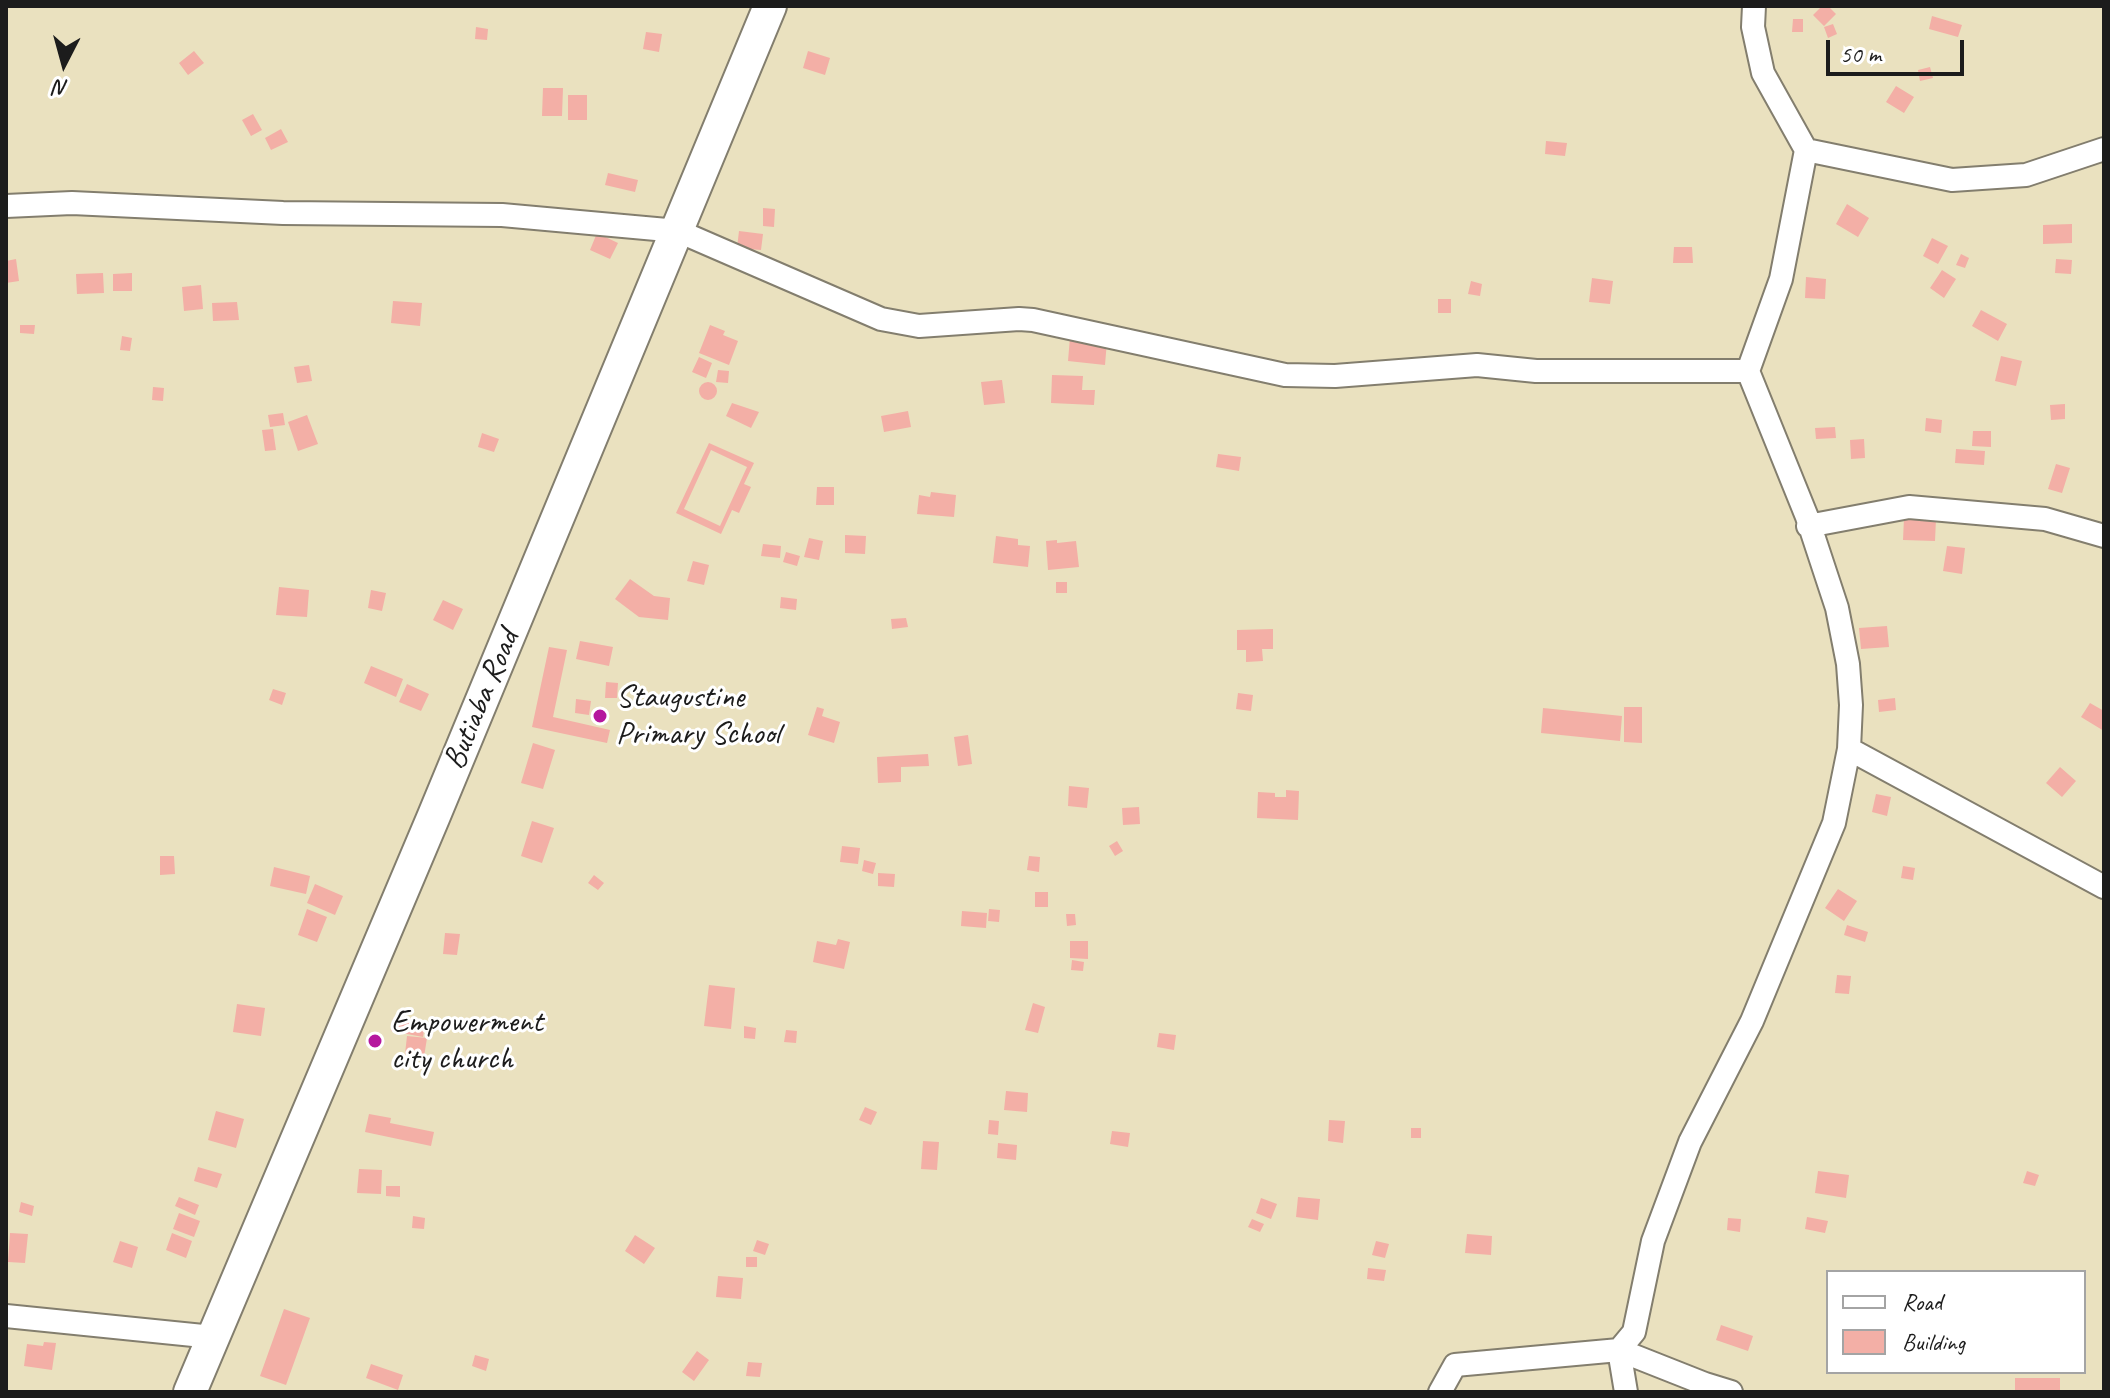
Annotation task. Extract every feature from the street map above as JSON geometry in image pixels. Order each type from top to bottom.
[{"type":"main road","name":"Butiaba Road","points":[[190,1392],[433,818],[770,6]]},
{"type":"street","points":[[1626,1392],[1619,1350],[1634,1332],[1653,1241],[1690,1142],[1752,1021],[1834,823],[1849,749],[1851,705],[1848,664],[1837,608],[1794,484],[1748,371],[1781,279],[1806,150],[1763,73],[1753,27],[1754,6]]},
{"type":"street","points":[[1806,150],[1952,180],[2026,175],[2104,149]]},
{"type":"street","points":[[6,206],[72,203],[283,213],[502,215],[678,231],[881,319],[919,326],[1033,320],[1285,375],[1335,376],[1477,365],[1536,371],[1748,371]]},
{"type":"street","points":[[1808,526],[1909,507],[2045,519],[2104,536]]},
{"type":"street","points":[[1849,749],[2104,887]]},
{"type":"street","points":[[6,1316],[213,1337]]},
{"type":"street","points":[[1440,1392],[1455,1365],[1619,1350],[1731,1392]]},
{"type":"building","points":[[1822,6],[1828,6],[1836,14],[1824,26],[1813,15]]},
{"type":"building","points":[[1932,16],[1962,25],[1958,37],[1929,29]]},
{"type":"building","points":[[1793,19],[1803,19],[1803,32],[1792,32]]},
{"type":"building","points":[[1833,24],[1837,34],[1828,38],[1824,27]]},
{"type":"building","points":[[476,27],[488,29],[487,40],[475,39]]},
{"type":"building","points":[[646,32],[662,34],[659,52],[643,49]]},
{"type":"building","points":[[194,51],[204,63],[188,75],[179,63]]},
{"type":"building","points":[[808,51],[830,58],[825,75],[803,68]]},
{"type":"building","points":[[1930,67],[1933,78],[1920,81],[1918,70]]},
{"type":"building","points":[[1896,86],[1914,97],[1904,113],[1886,102]]},
{"type":"building","points":[[543,88],[563,88],[562,116],[542,116]]},
{"type":"building","points":[[568,95],[587,95],[587,120],[568,120]]},
{"type":"building","points":[[253,114],[262,130],[251,136],[242,120]]},
{"type":"building","points":[[281,129],[288,142],[271,150],[265,138]]},
{"type":"building","points":[[1546,141],[1567,143],[1565,156],[1545,154]]},
{"type":"building","points":[[608,173],[638,180],[635,192],[605,185]]},
{"type":"building","points":[[1847,204],[1869,218],[1858,237],[1836,224]]},
{"type":"building","points":[[763,208],[775,209],[774,227],[763,226]]},
{"type":"building","points":[[2072,224],[2072,243],[2043,244],[2043,225]]},
{"type":"building","points":[[739,231],[763,234],[761,250],[737,248]]},
{"type":"building","points":[[597,233],[618,243],[610,259],[590,250]]},
{"type":"building","points":[[1932,238],[1948,246],[1938,264],[1923,256]]},
{"type":"building","points":[[1674,247],[1692,247],[1693,263],[1673,263]]},
{"type":"building","points":[[1961,254],[1969,258],[1965,268],[1956,265]]},
{"type":"building","points":[[16,259],[19,281],[6,283],[6,261]]},
{"type":"building","points":[[2056,259],[2072,260],[2071,274],[2055,273]]},
{"type":"building","points":[[1942,270],[1956,279],[1944,298],[1930,288]]},
{"type":"building","points":[[103,273],[104,293],[77,294],[76,274]]},
{"type":"building","points":[[132,273],[132,291],[113,291],[113,274]]},
{"type":"building","points":[[1806,277],[1826,279],[1825,299],[1805,298]]},
{"type":"building","points":[[1592,278],[1613,281],[1610,304],[1589,302]]},
{"type":"building","points":[[1471,281],[1482,284],[1480,296],[1468,294]]},
{"type":"building","points":[[201,285],[203,309],[184,311],[182,287]]},
{"type":"building","points":[[1438,299],[1451,299],[1451,313],[1438,313]]},
{"type":"building","points":[[393,301],[422,303],[420,326],[391,323]]},
{"type":"building","points":[[237,302],[239,320],[213,321],[212,303]]},
{"type":"building","points":[[1981,310],[2007,324],[1998,341],[1972,326]]},
{"type":"building","points":[[20,325],[35,325],[34,334],[20,333]]},
{"type":"building","points":[[710,325],[738,341],[729,365],[699,353]]},
{"type":"building","points":[[122,336],[132,338],[130,351],[120,350]]},
{"type":"building","points":[[1070,337],[1107,341],[1105,365],[1068,361]]},
{"type":"building","points":[[2001,356],[2022,361],[2016,386],[1995,381]]},
{"type":"building","points":[[699,357],[712,363],[706,378],[692,372]]},
{"type":"building","points":[[309,365],[312,381],[297,383],[294,367]]},
{"type":"building","points":[[718,370],[729,371],[728,383],[716,382]]},
{"type":"building","points":[[1052,375],[1083,376],[1082,390],[1095,390],[1094,405],[1051,403]]},
{"type":"building","points":[[1002,380],[1005,403],[984,405],[981,382]]},
{"type":"building","points":[[708,382],[717,391],[708,400],[699,391]]},
{"type":"building","points":[[153,387],[164,388],[163,401],[152,400]]},
{"type":"building","points":[[732,403],[759,412],[751,428],[726,416]]},
{"type":"building","points":[[2065,404],[2065,419],[2051,420],[2050,405]]},
{"type":"building","points":[[908,411],[911,427],[884,432],[881,416]]},
{"type":"building","points":[[283,413],[285,425],[270,427],[268,415]]},
{"type":"building","points":[[307,415],[318,444],[298,451],[288,422]]},
{"type":"building","points":[[1926,418],[1942,420],[1941,433],[1925,431]]},
{"type":"building","points":[[1835,427],[1836,438],[1816,439],[1815,428]]},
{"type":"building","points":[[273,429],[276,450],[265,451],[262,430]]},
{"type":"building","points":[[1973,431],[1991,431],[1991,447],[1972,446]]},
{"type":"building","points":[[482,433],[499,439],[494,452],[478,447]]},
{"type":"building","points":[[1864,439],[1865,458],[1851,459],[1850,440]]},
{"type":"building","points":[[709,443],[754,463],[744,484],[751,487],[739,513],[732,510],[721,534],[676,513]],"holes":[[[711,450],[747,467],[720,526],[684,509]]]},
{"type":"building","points":[[1956,449],[1985,451],[1984,465],[1955,463]]},
{"type":"building","points":[[1218,454],[1241,457],[1239,471],[1216,467]]},
{"type":"building","points":[[2056,464],[2070,468],[2062,493],[2048,489]]},
{"type":"building","points":[[817,487],[834,487],[834,505],[816,505]]},
{"type":"building","points":[[931,492],[956,495],[954,517],[917,514],[919,495],[930,497]]},
{"type":"building","points":[[1904,518],[1936,519],[1935,541],[1903,540]]},
{"type":"building","points":[[845,535],[866,536],[865,554],[845,553]]},
{"type":"building","points":[[996,536],[1018,539],[1018,545],[1030,546],[1028,567],[993,563]]},
{"type":"building","points":[[809,538],[823,541],[819,560],[804,557]]},
{"type":"building","points":[[1057,540],[1057,543],[1076,541],[1079,567],[1048,570],[1046,541]]},
{"type":"building","points":[[763,544],[781,546],[780,558],[761,556]]},
{"type":"building","points":[[1947,546],[1965,548],[1962,574],[1943,571]]},
{"type":"building","points":[[786,552],[800,556],[797,566],[783,562]]},
{"type":"building","points":[[693,561],[709,565],[704,585],[687,581]]},
{"type":"building","points":[[630,579],[654,596],[670,598],[668,620],[639,617],[615,599]]},
{"type":"building","points":[[1056,582],[1067,582],[1067,593],[1056,593]]},
{"type":"building","points":[[279,587],[309,590],[307,617],[276,615]]},
{"type":"building","points":[[371,590],[386,593],[382,611],[368,608]]},
{"type":"building","points":[[781,597],[797,599],[796,610],[780,608]]},
{"type":"building","points":[[443,600],[463,609],[453,630],[433,620]]},
{"type":"building","points":[[906,618],[908,627],[892,629],[891,619]]},
{"type":"building","points":[[1887,626],[1889,647],[1861,649],[1859,628]]},
{"type":"building","points":[[1273,629],[1273,649],[1262,649],[1263,661],[1246,662],[1246,650],[1237,650],[1237,630]]},
{"type":"building","points":[[580,641],[613,647],[609,666],[576,659]]},
{"type":"building","points":[[549,647],[567,650],[553,717],[610,730],[607,743],[532,727]]},
{"type":"building","points":[[371,666],[403,679],[396,697],[364,683]]},
{"type":"building","points":[[606,682],[618,683],[617,698],[605,698]]},
{"type":"building","points":[[407,684],[429,694],[421,711],[399,702]]},
{"type":"building","points":[[273,689],[286,693],[282,705],[269,700]]},
{"type":"building","points":[[1238,693],[1253,695],[1251,711],[1236,709]]},
{"type":"building","points":[[1895,698],[1896,710],[1879,712],[1878,700]]},
{"type":"building","points":[[576,699],[591,701],[589,715],[575,713]]},
{"type":"building","points":[[2090,703],[2104,711],[2104,731],[2081,717]]},
{"type":"building","points":[[817,707],[824,709],[822,716],[840,722],[834,743],[808,735]]},
{"type":"building","points":[[1624,707],[1642,707],[1642,743],[1624,742]]},
{"type":"building","points":[[1543,708],[1622,716],[1620,741],[1541,733]]},
{"type":"building","points":[[968,735],[972,764],[958,766],[954,737]]},
{"type":"building","points":[[533,743],[555,750],[543,789],[521,783]]},
{"type":"building","points":[[928,754],[929,766],[901,767],[901,782],[878,783],[877,757]]},
{"type":"building","points":[[2060,767],[2076,781],[2062,797],[2046,783]]},
{"type":"building","points":[[1069,786],[1089,788],[1087,808],[1068,806]]},
{"type":"building","points":[[1286,790],[1299,791],[1298,820],[1257,818],[1258,792],[1286,797]]},
{"type":"building","points":[[1876,794],[1891,797],[1887,816],[1872,812]]},
{"type":"building","points":[[1139,807],[1140,824],[1123,825],[1122,808]]},
{"type":"building","points":[[532,821],[554,828],[542,863],[521,856]]},
{"type":"building","points":[[1117,841],[1123,851],[1115,856],[1109,846]]},
{"type":"building","points":[[842,846],[860,848],[858,864],[840,862]]},
{"type":"building","points":[[160,856],[174,856],[175,874],[160,875]]},
{"type":"building","points":[[1029,856],[1040,857],[1039,872],[1027,870]]},
{"type":"building","points":[[864,860],[876,863],[873,874],[862,871]]},
{"type":"building","points":[[1903,866],[1915,868],[1913,880],[1901,878]]},
{"type":"building","points":[[274,867],[310,876],[306,894],[270,886]]},
{"type":"building","points":[[878,873],[895,874],[894,887],[878,886]]},
{"type":"building","points":[[594,875],[604,883],[598,890],[588,883]]},
{"type":"building","points":[[315,884],[343,896],[335,915],[307,903]]},
{"type":"building","points":[[1838,889],[1857,901],[1844,921],[1825,908]]},
{"type":"building","points":[[1035,892],[1048,892],[1048,907],[1035,907]]},
{"type":"building","points":[[307,909],[327,917],[317,942],[298,935]]},
{"type":"building","points":[[989,909],[1000,910],[999,922],[988,921]]},
{"type":"building","points":[[962,911],[987,913],[986,928],[961,926]]},
{"type":"building","points":[[1066,914],[1075,914],[1076,925],[1067,926]]},
{"type":"building","points":[[1847,925],[1868,932],[1865,942],[1844,935]]},
{"type":"building","points":[[445,933],[460,934],[457,955],[443,954]]},
{"type":"building","points":[[838,939],[850,942],[844,969],[813,962],[817,941],[836,945]]},
{"type":"building","points":[[1070,941],[1088,941],[1088,959],[1070,958]]},
{"type":"building","points":[[1072,960],[1084,962],[1083,971],[1071,970]]},
{"type":"building","points":[[1837,975],[1851,976],[1849,994],[1835,993]]},
{"type":"building","points":[[709,985],[735,988],[731,1029],[704,1026]]},
{"type":"building","points":[[1033,1003],[1045,1007],[1038,1033],[1025,1030]]},
{"type":"building","points":[[237,1004],[265,1008],[261,1036],[233,1032]]},
{"type":"building","points":[[393,1018],[425,1025],[423,1037],[391,1031]]},
{"type":"building","points":[[744,1026],[756,1028],[755,1039],[744,1038]]},
{"type":"building","points":[[786,1030],[797,1031],[796,1043],[784,1042]]},
{"type":"building","points":[[1159,1033],[1176,1035],[1174,1050],[1157,1047]]},
{"type":"building","points":[[407,1036],[427,1038],[424,1057],[405,1054]]},
{"type":"building","points":[[1006,1091],[1028,1093],[1027,1112],[1004,1110]]},
{"type":"building","points":[[865,1107],[877,1112],[871,1125],[859,1120]]},
{"type":"building","points":[[216,1111],[244,1119],[236,1148],[208,1140]]},
{"type":"building","points":[[369,1114],[391,1118],[390,1123],[434,1132],[431,1146],[365,1132]]},
{"type":"building","points":[[989,1120],[999,1121],[998,1135],[988,1134]]},
{"type":"building","points":[[1329,1120],[1345,1121],[1343,1143],[1328,1141]]},
{"type":"building","points":[[1411,1128],[1421,1128],[1421,1138],[1411,1138]]},
{"type":"building","points":[[1112,1131],[1130,1133],[1128,1147],[1110,1144]]},
{"type":"building","points":[[923,1141],[939,1142],[937,1170],[921,1169]]},
{"type":"building","points":[[998,1143],[1017,1145],[1016,1160],[997,1158]]},
{"type":"building","points":[[198,1167],[222,1174],[217,1188],[194,1181]]},
{"type":"building","points":[[359,1169],[382,1170],[381,1194],[357,1193]]},
{"type":"building","points":[[1818,1171],[1849,1175],[1846,1198],[1815,1193]]},
{"type":"building","points":[[2027,1171],[2039,1175],[2035,1186],[2023,1183]]},
{"type":"building","points":[[386,1186],[400,1186],[400,1197],[386,1196]]},
{"type":"building","points":[[179,1197],[199,1205],[195,1215],[175,1206]]},
{"type":"building","points":[[1298,1197],[1320,1199],[1318,1220],[1296,1217]]},
{"type":"building","points":[[1261,1198],[1277,1204],[1271,1219],[1256,1213]]},
{"type":"building","points":[[21,1202],[34,1206],[32,1216],[19,1212]]},
{"type":"building","points":[[179,1213],[200,1221],[194,1237],[173,1229]]},
{"type":"building","points":[[413,1216],[425,1218],[424,1229],[412,1228]]},
{"type":"building","points":[[1807,1217],[1828,1221],[1825,1233],[1805,1229]]},
{"type":"building","points":[[1728,1218],[1741,1219],[1740,1232],[1727,1230]]},
{"type":"building","points":[[1252,1219],[1264,1224],[1260,1232],[1248,1227]]},
{"type":"building","points":[[10,1233],[28,1234],[25,1263],[8,1262]]},
{"type":"building","points":[[172,1233],[192,1241],[186,1258],[166,1250]]},
{"type":"building","points":[[1467,1234],[1492,1236],[1491,1255],[1465,1253]]},
{"type":"building","points":[[635,1235],[655,1248],[644,1264],[625,1251]]},
{"type":"building","points":[[757,1240],[769,1244],[765,1255],[753,1251]]},
{"type":"building","points":[[120,1241],[138,1247],[132,1268],[113,1262]]},
{"type":"building","points":[[1376,1241],[1389,1244],[1385,1258],[1372,1255]]},
{"type":"building","points":[[746,1257],[757,1257],[757,1267],[746,1267]]},
{"type":"building","points":[[1368,1268],[1386,1270],[1384,1281],[1367,1279]]},
{"type":"building","points":[[718,1276],[743,1278],[741,1299],[716,1297]]},
{"type":"building","points":[[284,1309],[310,1318],[286,1385],[260,1376]]},
{"type":"building","points":[[1721,1325],[1753,1336],[1748,1351],[1716,1340]]},
{"type":"building","points":[[44,1342],[56,1343],[52,1370],[24,1366],[27,1344],[43,1346]]},
{"type":"building","points":[[697,1351],[709,1360],[694,1381],[682,1372]]},
{"type":"building","points":[[475,1355],[489,1359],[486,1371],[472,1366]]},
{"type":"building","points":[[748,1362],[762,1363],[760,1377],[746,1376]]},
{"type":"building","points":[[371,1364],[403,1375],[398,1390],[366,1378]]},
{"type":"building","points":[[2015,1378],[2060,1378],[2060,1392],[2015,1392]]},
{"type":"place","name":"Staugustine Primary School","points":[[600,716]]},
{"type":"place","name":"Empowerment city church","points":[[375,1041]]}]
